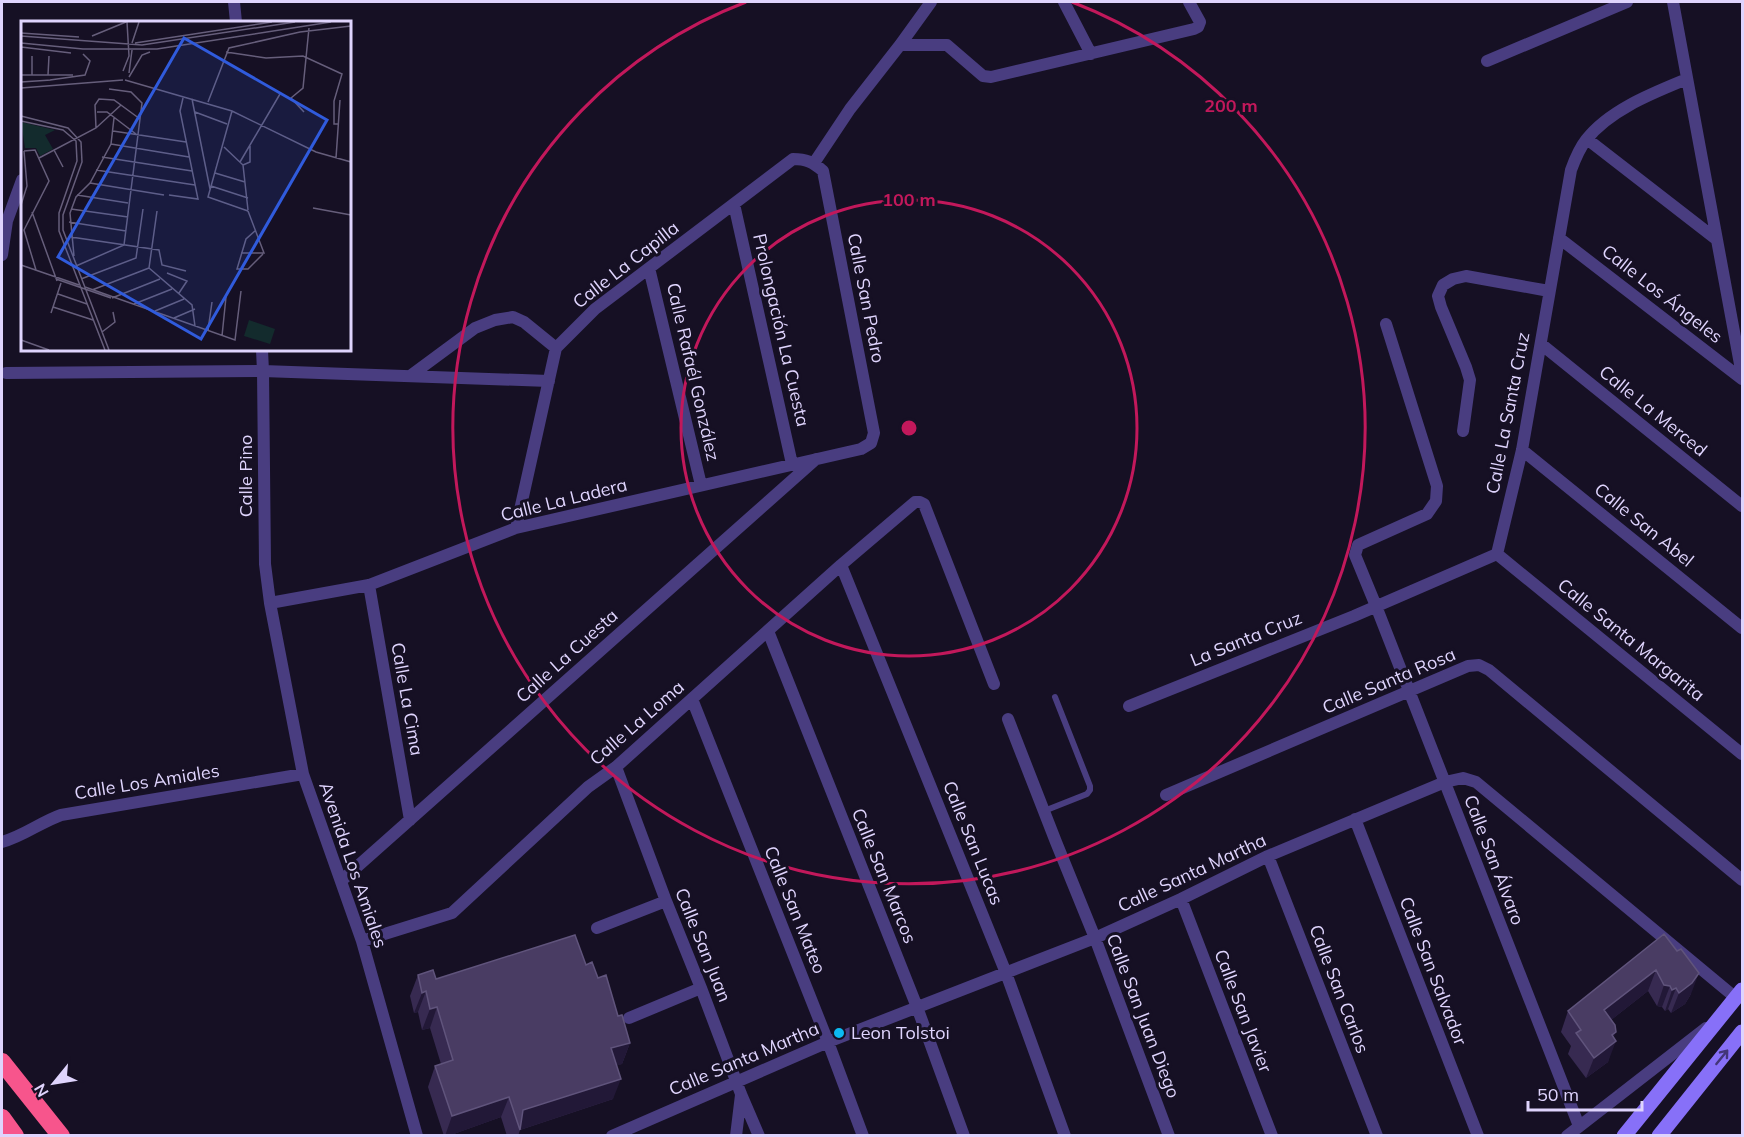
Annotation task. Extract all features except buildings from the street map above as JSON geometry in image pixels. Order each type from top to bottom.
[{"type":"highway","points":[[2,1062],[61,1136]]},
{"type":"highway","points":[[2,1118],[15,1136]]},
{"type":"street","points":[[234,2],[236,21]]},
{"type":"street","points":[[814,163],[850,109],[931,2]]},
{"type":"street","points":[[1064,2],[1092,54]]},
{"type":"street","points":[[900,45],[947,45],[987,77],[1194,29],[1200,22],[1189,2]]},
{"type":"street","points":[[1487,61],[1627,2]]},
{"type":"street","points":[[1673,2],[1743,377]]},
{"type":"street","name":"Calle La Santa Cruz","points":[[1497,554],[1522,450],[1571,170],[1578,152],[1587,139],[1613,115],[1655,92],[1687,79]]},
{"type":"street","points":[[1587,139],[1716,238]]},
{"type":"street","name":"Calle La Capilla","points":[[556,348],[595,309],[793,159],[804,159],[814,163]]},
{"type":"street","name":"Calle San Pedro","points":[[814,163],[823,171],[874,433],[871,444]]},
{"type":"street","points":[[2,255],[7,221],[21,183]]},
{"type":"street","name":"Prolongación La Cuesta","points":[[734,204],[792,464]]},
{"type":"street","name":"Calle Los Ángeles","points":[[1559,238],[1743,377]]},
{"type":"street","name":"Calle Rafaél González","points":[[649,268],[701,485]]},
{"type":"street","points":[[1463,431],[1470,380],[1441,307],[1438,296],[1443,285],[1453,279],[1466,276],[1549,291]]},
{"type":"street","points":[[410,376],[475,328],[495,320],[513,317],[524,322],[556,348],[516,528]]},
{"type":"street","name":"Calle San Álvaro","points":[[1386,324],[1437,486],[1436,501],[1427,514],[1358,545],[1354,555],[1410,692],[1579,1126]]},
{"type":"street","name":"Calle La Merced","points":[[1541,344],[1743,506]]},
{"type":"street","name":"Calle Pino","points":[[261,351],[265,564],[270,603]]},
{"type":"street","points":[[6,373],[263,371],[549,381]]},
{"type":"street","name":"Calle La Ladera","points":[[270,603],[369,585],[516,528],[861,450],[871,444]]},
{"type":"street","name":"Calle San Abel","points":[[1522,450],[1743,628]]},
{"type":"street","name":"Calle La Cuesta","points":[[341,881],[816,459]]},
{"type":"street","name":"Calle La Loma","points":[[362,941],[452,913],[588,787],[616,767],[915,502],[924,504],[994,684]]},
{"type":"street","points":[[1376,606],[1497,554]]},
{"type":"street","name":"Calle Santa Margarita","points":[[1497,554],[1743,754]]},
{"type":"street","name":"Calle San Lucas","points":[[842,565],[1006,973],[1065,1136]]},
{"type":"street","name":"Calle La Cima","points":[[369,585],[410,820]]},
{"type":"street","name":"Avenida Los Amiales","points":[[270,603],[303,774],[362,941],[417,1136]]},
{"type":"street","name":"La Santa Cruz","points":[[1129,706],[1376,606]]},
{"type":"street","name":"Calle San Marcos","points":[[768,631],[917,1007],[964,1136]]},
{"type":"street","name":"Calle Santa Rosa","points":[[1166,795],[1468,666],[1479,665],[1489,670],[1743,880]]},
{"type":"street","name":"Calle San Mateo","points":[[692,699],[863,1136]]},
{"type":"street","name":"Calle San Juan Diego","points":[[1008,719],[1095,938],[1169,1136]]},
{"type":"street","name":"Calle San Juan","points":[[616,767],[759,1136]]},
{"type":"street","name":"Calle Los Amiales","points":[[2,842],[61,814],[303,774]]},
{"type":"street","name":"Calle Santa Martha","points":[[612,1136],[639,1130],[736,1081],[828,1042],[1095,938],[1268,856],[1445,782],[1463,778],[1476,782],[1739,994]]},
{"type":"street","name":"Calle San Salvador","points":[[1355,819],[1478,1136]]},
{"type":"street","name":"Calle San Carlos","points":[[1268,856],[1377,1136]]},
{"type":"street","name":"Calle San Javier","points":[[1181,899],[1272,1136]]},
{"type":"street","points":[[597,928],[666,901]]},
{"type":"street","points":[[629,1018],[701,988]]},
{"type":"street","points":[[1624,1136],[1739,994]]},
{"type":"street","points":[[1567,1136],[1720,1017]]},
{"type":"street","points":[[1659,1136],[1743,1032]]},
{"type":"street","points":[[736,1136],[741,1094]]},
{"type":"lane","points":[[1044,811],[1087,794],[1090,790],[1055,697]]},
{"type":"place","name":"Leon Tolstoi","points":[[839,1033]]}]
